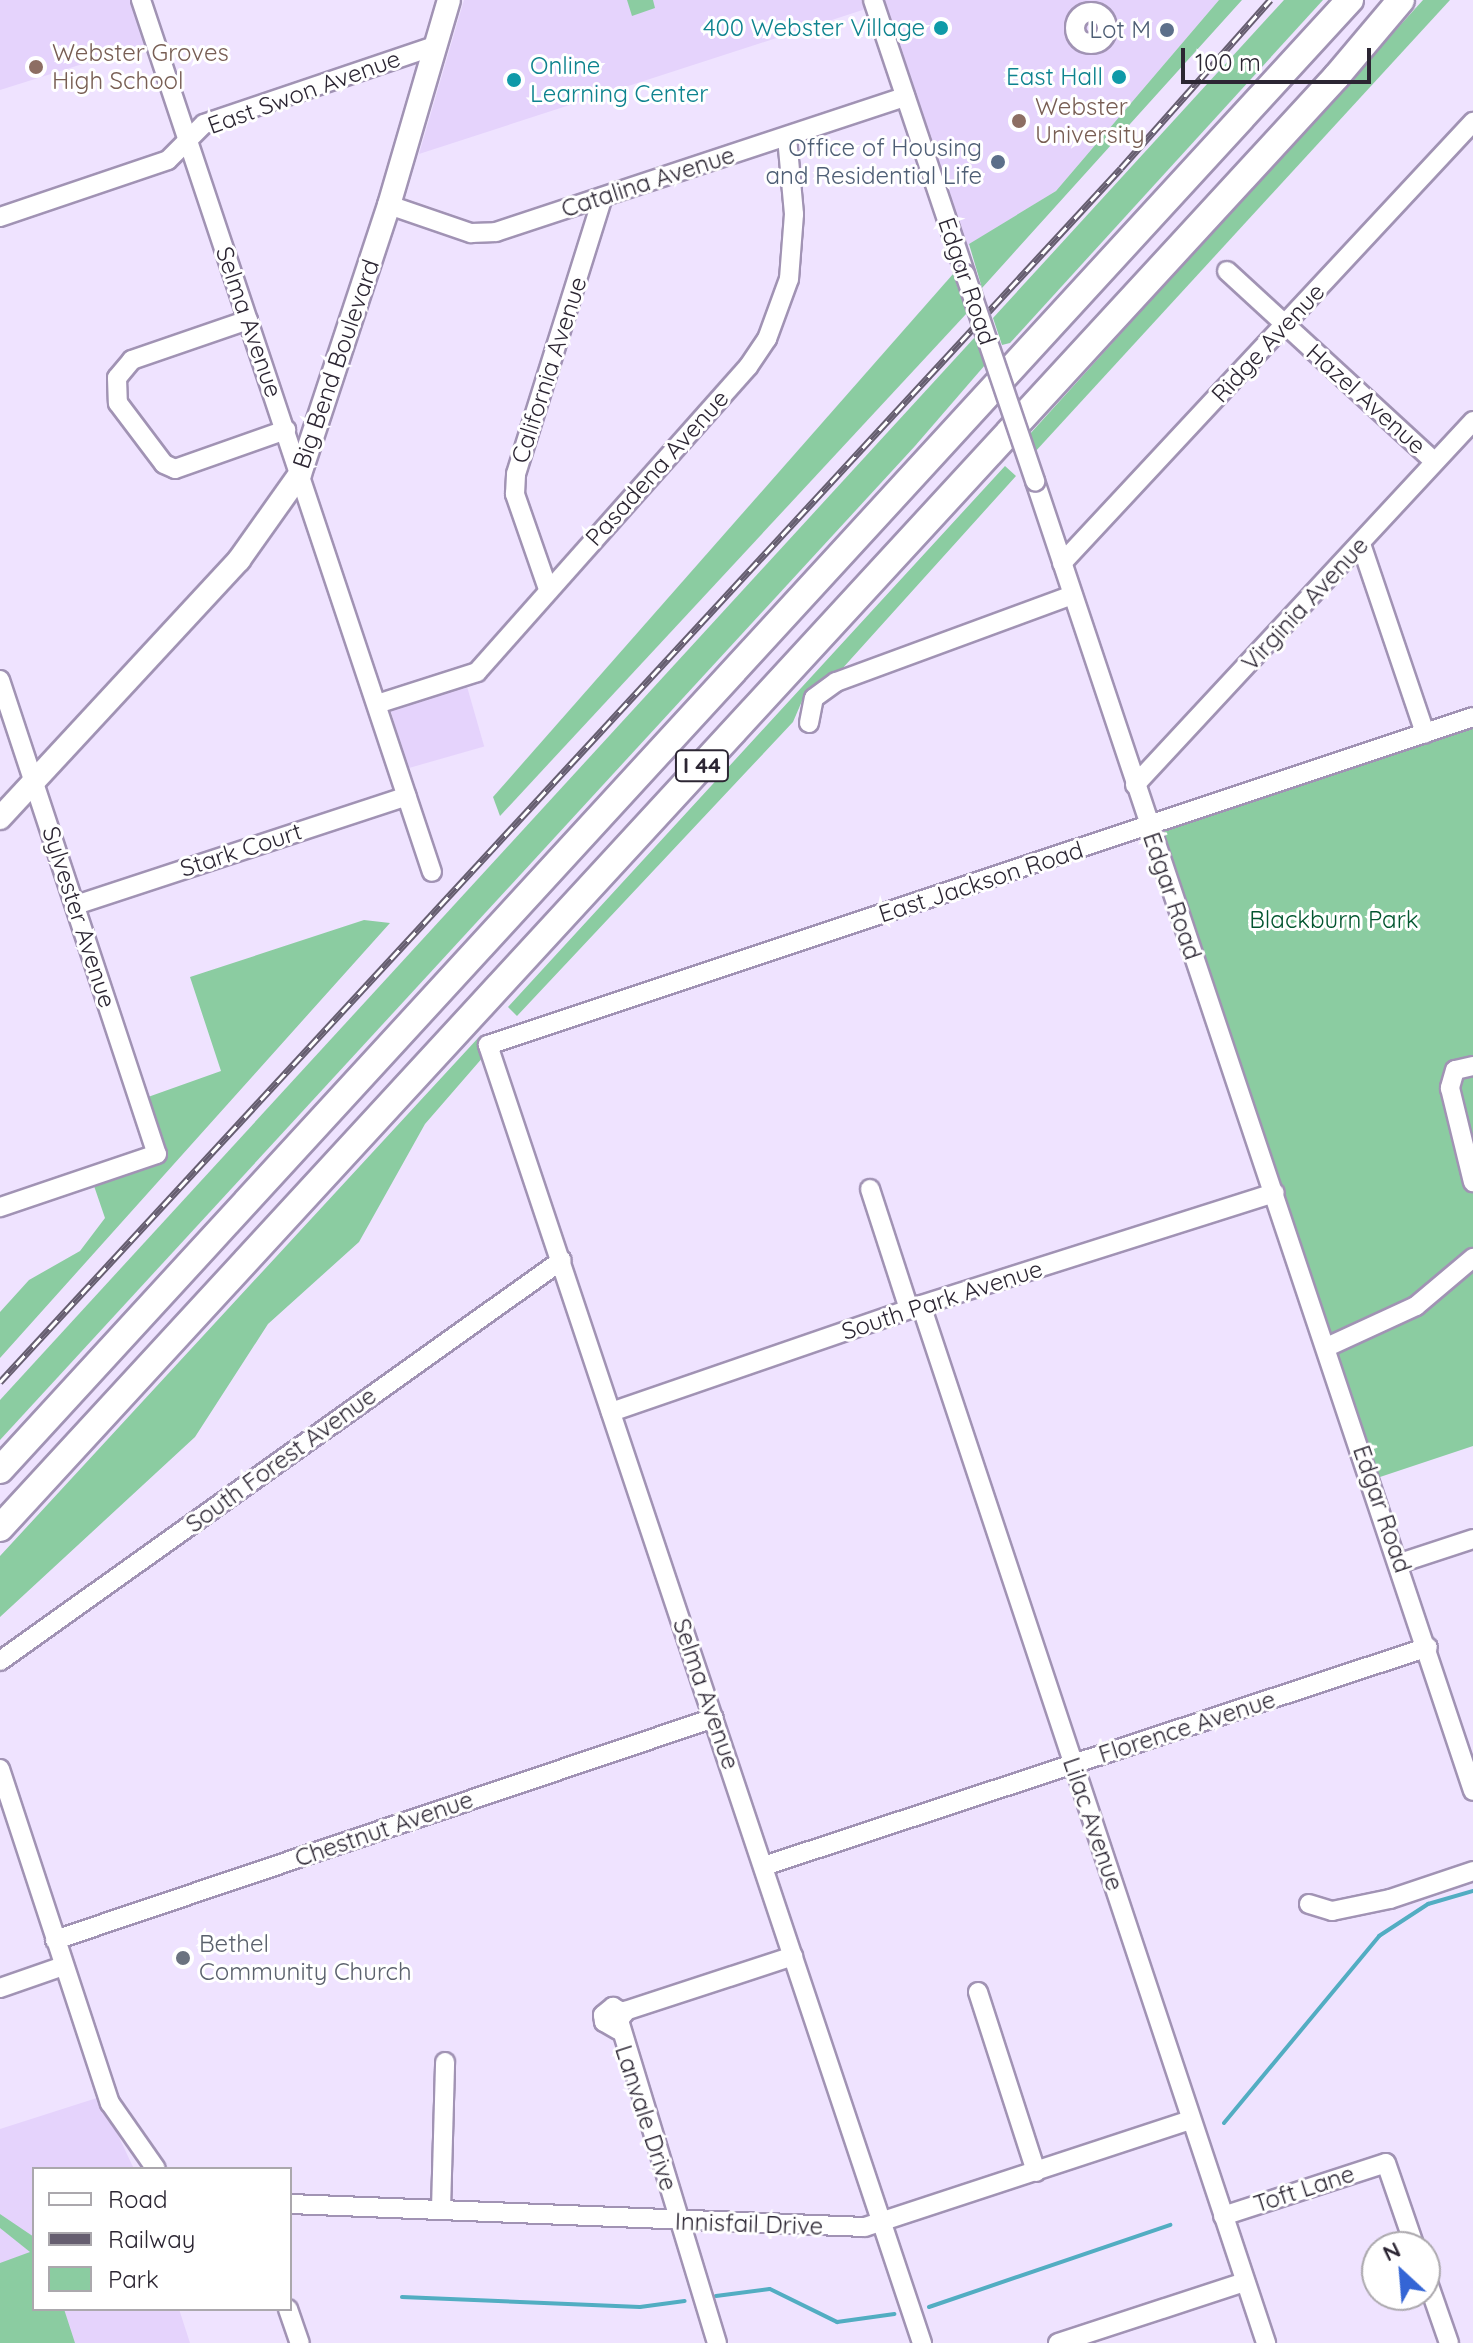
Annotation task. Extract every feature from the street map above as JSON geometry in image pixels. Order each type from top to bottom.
[{"type":"highway","name":"I 44","points":[[0,1470],[1350,0]]},
{"type":"highway","name":"I 44","points":[[0,1528],[1337,76],[1401,0]]},
{"type":"main road","name":"Big Bend Boulevard","points":[[0,818],[239,560],[300,474],[389,205],[449,0]]},
{"type":"street","name":"Selma Avenue","points":[[141,0],[432,872]]},
{"type":"street","name":"Edgar Road","points":[[873,0],[1149,827],[1400,1563],[1473,1791]]},
{"type":"street","name":"East Swon Avenue","points":[[0,217],[168,160],[204,124],[437,45]]},
{"type":"street","name":"Catalina Avenue","points":[[389,205],[484,234],[905,97]]},
{"type":"street","name":"Ridge Avenue","points":[[1062,563],[1473,122]]},
{"type":"street","name":"Pasadena Avenue","points":[[377,704],[477,672],[748,367],[767,339],[781,305],[793,250],[787,137]]},
{"type":"street","name":"California Avenue","points":[[548,589],[515,494],[516,474],[603,197]]},
{"type":"street","name":"Hazel Avenue","points":[[1227,271],[1435,462]]},
{"type":"street","points":[[248,320],[132,360],[117,378],[118,403],[164,464],[175,469],[286,430]]},
{"type":"street","name":"Virginia Avenue","points":[[1135,785],[1473,421]]},
{"type":"street","points":[[1361,544],[1425,733]]},
{"type":"street","points":[[809,723],[808,711],[828,686],[1072,595]]},
{"type":"street","name":"Sylvester Avenue","points":[[0,680],[157,1154],[0,1207]]},
{"type":"street","name":"East Jackson Road","points":[[488,1045],[1473,717]]},
{"type":"street","name":"Stark Court","points":[[76,905],[407,796]]},
{"type":"street","name":"Selma Avenue","points":[[488,1045],[922,2343]]},
{"type":"street","points":[[1473,1066],[1455,1070],[1450,1088],[1473,1182]]},
{"type":"street","name":"Lilac Avenue","points":[[870,1189],[915,1307],[1266,2343]]},
{"type":"street","name":"South Park Avenue","points":[[611,1412],[915,1307],[1275,1193]]},
{"type":"street","points":[[1327,1347],[1416,1306],[1473,1258]]},
{"type":"street","name":"South Forest Avenue","points":[[0,1661],[562,1260]]},
{"type":"street","points":[[1400,1563],[1473,1539]]},
{"type":"street","name":"Florence Avenue","points":[[764,1866],[1428,1647]]},
{"type":"street","name":"Chestnut Avenue","points":[[55,1940],[714,1718]]},
{"type":"street","points":[[0,1769],[110,2103],[155,2167]]},
{"type":"street","points":[[1309,1904],[1332,1911],[1390,1899],[1473,1871]]},
{"type":"street","name":"Lanvale Drive","points":[[717,2343],[620,2021],[793,1956]]},
{"type":"street","points":[[0,1988],[63,1966]]},
{"type":"street","points":[[978,1992],[1036,2172]]},
{"type":"street","points":[[441,2209],[445,2062]]},
{"type":"street","name":"Innisfail Drive","points":[[292,2204],[680,2222],[865,2227],[1191,2120]]},
{"type":"street","name":"Toft Lane","points":[[1223,2216],[1386,2163],[1409,2231]]},
{"type":"street","points":[[1058,2343],[1089,2338],[1245,2282]]},
{"type":"street","points":[[289,2311],[300,2343]]},
{"type":"street","points":[[1438,2311],[1449,2343]]},
{"type":"shaded area","name":"Webster Groves High School","points":[[0,0],[131,0],[146,44],[0,90]]},
{"type":"shaded area","name":"Webster University","points":[[464,0],[1219,0],[1056,191],[965,247],[881,4],[419,154]]},
{"type":"shaded area","points":[[466,683],[484,746],[407,768],[389,705]]},
{"type":"shaded area","points":[[100,2097],[133,2167],[32,2167],[32,2311],[180,2311],[190,2343],[0,2343],[0,2129]]},
{"type":"green space","points":[[627,0],[653,0],[655,8],[632,16]]},
{"type":"green space","points":[[1219,0],[1242,0],[982,288],[969,244],[1056,191]]},
{"type":"green space","points":[[1284,0],[1323,0],[1010,343],[1002,345],[993,318]]},
{"type":"green space","points":[[1423,0],[1450,0],[1034,453],[1029,435]]},
{"type":"green space","points":[[953,274],[967,313],[500,816],[493,797]]},
{"type":"green space","points":[[975,337],[985,365],[915,446],[0,1440],[0,1400]]},
{"type":"green space","points":[[1005,466],[1016,476],[832,680],[805,694],[793,722],[517,1016],[508,1007]]},
{"type":"green space","name":"Blackburn Park","points":[[1473,722],[1473,1446],[1377,1478],[1153,829]]},
{"type":"green space","points":[[364,920],[390,923],[0,1358],[0,1312],[29,1280],[80,1251],[105,1218],[93,1183],[165,1157],[148,1097],[221,1071],[190,977]]},
{"type":"green space","points":[[479,1037],[484,1056],[425,1124],[359,1242],[268,1324],[195,1437],[0,1617],[0,1556]]},
{"type":"green space","points":[[0,2214],[32,2236],[32,2311],[65,2311],[75,2343],[0,2343],[0,2263],[30,2252],[0,2228]]},
{"type":"waterway","points":[[1224,2123],[1379,1936],[1428,1904],[1473,1891]]},
{"type":"waterway","points":[[929,2307],[1170,2225]]},
{"type":"waterway","points":[[716,2296],[770,2289],[837,2322],[894,2314]]},
{"type":"waterway","points":[[402,2297],[640,2307],[685,2301]]},
{"type":"railway","points":[[0,1382],[1121,168],[1270,0]]},
{"type":"place","name":"400 Webster Village","points":[[941,28]]},
{"type":"place","name":"Lot M","points":[[1167,30]]},
{"type":"place","name":"Webster Groves High School","points":[[36,67]]},
{"type":"place","name":"East Hall","points":[[1119,77]]},
{"type":"place","name":"Online Learning Center","points":[[514,80]]},
{"type":"place","name":"Webster University","points":[[1019,121]]},
{"type":"place","name":"Office of Housing and Residential Life","points":[[998,162]]},
{"type":"place","name":"Bethel Community Church","points":[[183,1958]]}]
